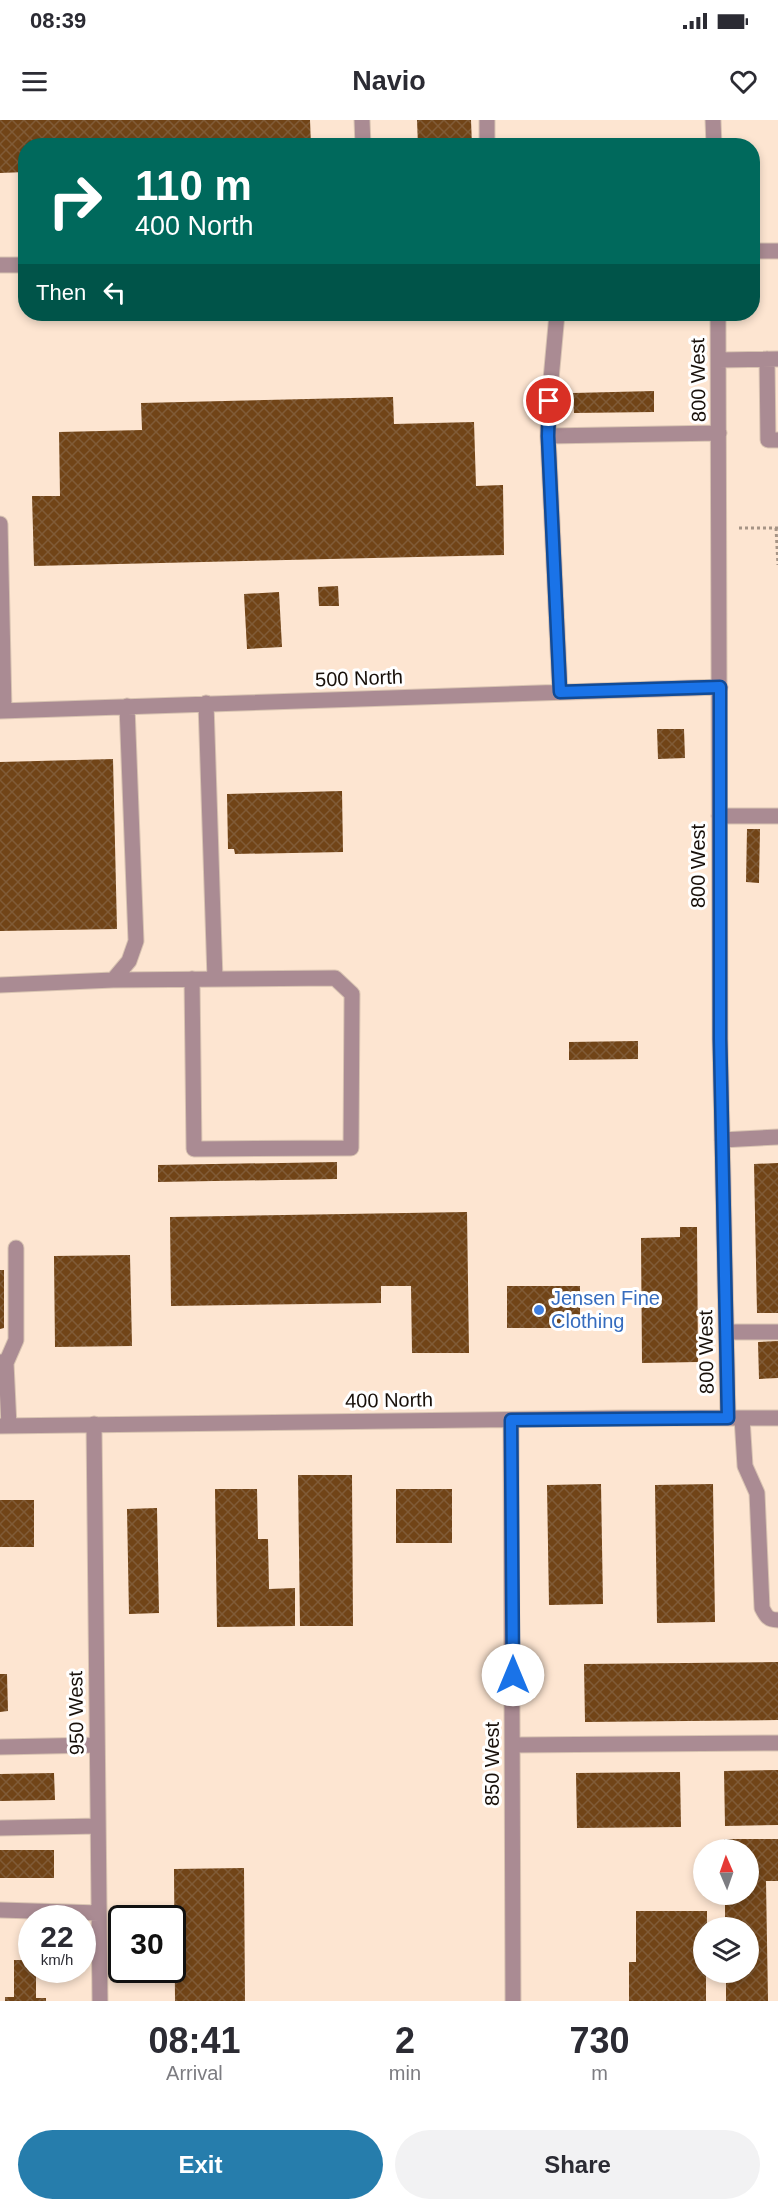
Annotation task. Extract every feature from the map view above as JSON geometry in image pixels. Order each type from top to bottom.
[{"type":"street","points":[[362,120],[363,138]]},
{"type":"street","points":[[487,120],[487,138]]},
{"type":"street","points":[[713,120],[714,138]]},
{"type":"street","points":[[760,251],[778,251]]},
{"type":"street","points":[[0,265],[18,265]]},
{"type":"street","points":[[556,321],[548,436],[560,692]]},
{"type":"street","name":"800 West","points":[[718,321],[719,816],[726,1332],[735,1418],[745,1466],[757,1493],[762,1608],[766,1616],[772,1620],[778,1620]]},
{"type":"street","points":[[719,360],[773,359],[768,440],[778,440]]},
{"type":"street","points":[[548,436],[719,433]]},
{"type":"street","points":[[0,524],[2,710]]},
{"type":"street","name":"500 North","points":[[2,710],[720,687]]},
{"type":"street","points":[[206,703],[215,979]]},
{"type":"street","points":[[113,980],[129,961],[136,941],[127,706]]},
{"type":"street","points":[[719,816],[778,816]]},
{"type":"street","points":[[0,985],[113,980],[335,978],[352,994],[351,1148],[194,1149],[192,980]]},
{"type":"street","points":[[722,1140],[778,1137]]},
{"type":"street","points":[[5,1426],[3,1362],[16,1340],[16,1248]]},
{"type":"street","points":[[726,1332],[778,1332]]},
{"type":"street","name":"400 North","points":[[5,1426],[778,1418]]},
{"type":"street","name":"850 West","points":[[511,1420],[514,1744],[513,2001]]},
{"type":"street","name":"950 West","points":[[94,1424],[100,2001]]},
{"type":"street","points":[[514,1744],[778,1743]]},
{"type":"street","points":[[0,1747],[97,1745]]},
{"type":"street","points":[[0,1828],[98,1826]]},
{"type":"street","points":[[0,1910],[99,1912]]},
{"type":"path","points":[[739,528],[777,528],[778,566]]},
{"type":"building","points":[[0,120],[310,120],[311,138],[18,138],[18,172],[0,173]]},
{"type":"building","points":[[417,120],[471,120],[472,138],[418,138]]},
{"type":"building","points":[[654,391],[654,412],[574,413],[573,393]]},
{"type":"building","points":[[393,397],[394,424],[474,422],[476,486],[503,485],[504,555],[34,566],[32,496],[60,496],[59,432],[142,430],[141,403]]},
{"type":"building","points":[[338,586],[339,606],[319,606],[318,587]]},
{"type":"building","points":[[279,592],[282,647],[247,649],[244,594]]},
{"type":"building","points":[[657,729],[684,729],[685,758],[658,759]]},
{"type":"building","points":[[113,759],[117,929],[0,931],[0,762]]},
{"type":"building","points":[[342,791],[343,852],[235,854],[234,849],[228,849],[227,794]]},
{"type":"building","points":[[747,829],[760,829],[759,883],[746,882]]},
{"type":"building","points":[[638,1041],[638,1059],[569,1060],[569,1042]]},
{"type":"building","points":[[337,1162],[337,1179],[158,1182],[158,1165]]},
{"type":"building","points":[[778,1163],[778,1313],[757,1313],[754,1164]]},
{"type":"building","points":[[467,1212],[469,1353],[412,1353],[411,1286],[381,1286],[381,1303],[171,1306],[170,1217]]},
{"type":"building","points":[[680,1227],[697,1227],[698,1362],[642,1363],[641,1238],[680,1237]]},
{"type":"building","points":[[130,1255],[132,1346],[55,1347],[54,1256]]},
{"type":"building","points":[[0,1270],[4,1270],[4,1328],[0,1329]]},
{"type":"building","points":[[507,1286],[580,1286],[580,1328],[507,1328]]},
{"type":"building","points":[[778,1341],[778,1378],[759,1379],[758,1342]]},
{"type":"building","points":[[298,1475],[352,1475],[353,1626],[300,1626]]},
{"type":"building","points":[[601,1484],[603,1604],[549,1605],[547,1485]]},
{"type":"building","points":[[713,1484],[715,1622],[657,1623],[655,1485]]},
{"type":"building","points":[[215,1489],[257,1489],[258,1539],[268,1539],[269,1589],[295,1588],[295,1626],[217,1627]]},
{"type":"building","points":[[396,1489],[452,1489],[452,1543],[396,1543]]},
{"type":"building","points":[[0,1500],[34,1500],[34,1547],[0,1547]]},
{"type":"building","points":[[157,1508],[159,1613],[129,1614],[127,1509]]},
{"type":"building","points":[[778,1662],[778,1720],[585,1722],[584,1664]]},
{"type":"building","points":[[0,1674],[7,1674],[8,1711],[0,1712]]},
{"type":"building","points":[[778,1770],[778,1825],[725,1826],[724,1771]]},
{"type":"building","points":[[680,1772],[681,1827],[577,1828],[576,1773]]},
{"type":"building","points":[[54,1773],[55,1800],[0,1801],[0,1774]]},
{"type":"building","points":[[759,1839],[778,1839],[778,1881],[766,1881],[768,2001],[726,2001],[726,1983],[759,1983],[759,1917],[725,1917],[725,1905],[759,1905]]},
{"type":"building","points":[[0,1850],[54,1850],[54,1878],[0,1878]]},
{"type":"building","points":[[244,1868],[245,2001],[175,2001],[175,1983],[186,1983],[186,1905],[174,1905],[174,1869]]},
{"type":"building","points":[[636,1911],[707,1911],[707,1917],[693,1917],[693,1983],[706,1983],[706,2001],[629,2001],[629,1962],[636,1962]]},
{"type":"building","points":[[14,1960],[18,1960],[18,1983],[36,1983],[36,1998],[46,1998],[46,2001],[5,2001],[5,1997],[14,1997]]},
{"type":"place","name":"Jensen Fine Clothing","points":[[539,1310]]},
{"type":"route","points":[[513,1675],[511,1420],[728,1418],[720,1039],[720,687],[560,692],[548,436],[549,401]]}]
